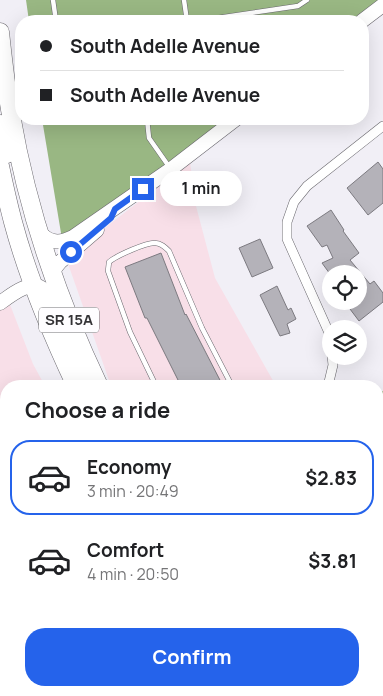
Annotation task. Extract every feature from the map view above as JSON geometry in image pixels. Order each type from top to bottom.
[{"type":"highway","name":"SR 15A","points":[[0,32],[10,115],[33,213],[51,273],[81,349],[96,380]]},
{"type":"highway","points":[[0,124],[30,244],[36,250],[45,251]]},
{"type":"highway","name":"SR 15A","points":[[0,166],[14,223],[34,286],[73,380]]},
{"type":"street","points":[[369,16],[383,5]]},
{"type":"street","points":[[39,232],[47,240],[54,243],[65,241],[115,209],[228,125]]},
{"type":"street","points":[[323,320],[287,239],[287,222],[294,202],[307,186],[383,126]]},
{"type":"street","points":[[51,273],[60,262],[111,218],[115,209]]},
{"type":"street","points":[[0,302],[21,289],[34,286],[44,290],[52,300],[85,380]]},
{"type":"street","points":[[329,380],[333,365]]},
{"type":"lane","points":[[53,0],[55,15]]},
{"type":"lane","points":[[184,0],[186,15]]},
{"type":"lane","points":[[237,15],[298,6],[307,0]]},
{"type":"lane","points":[[148,125],[149,138],[171,169]]},
{"type":"lane","points":[[153,380],[130,332],[108,271],[109,262],[115,256],[154,242],[162,244],[169,251],[202,328],[229,380]]},
{"type":"shaded area","points":[[190,162],[196,206],[215,278],[273,380],[109,380],[66,258]]},
{"type":"shaded area","points":[[9,302],[33,364],[42,380],[0,380],[0,310]]},
{"type":"green space","points":[[26,0],[379,0],[359,15],[28,15]]},
{"type":"green space","points":[[43,125],[218,125],[63,245]]},
{"type":"building","points":[[378,162],[383,169],[383,203],[368,215],[347,188]]},
{"type":"building","points":[[331,210],[359,253],[350,260],[354,265],[323,265],[322,263],[333,258],[327,245],[322,247],[307,226]]},
{"type":"building","points":[[260,239],[273,268],[252,277],[239,248]]},
{"type":"building","points":[[161,253],[185,315],[220,380],[178,380],[147,318],[145,318],[125,267]]},
{"type":"building","points":[[367,280],[370,284],[374,281],[383,293],[383,302],[358,320],[351,310],[367,310]]},
{"type":"building","points":[[277,286],[288,310],[291,308],[296,319],[287,324],[290,333],[280,336],[260,295]]},
{"type":"route","points":[[71,252],[111,218],[115,209],[143,189]]}]
